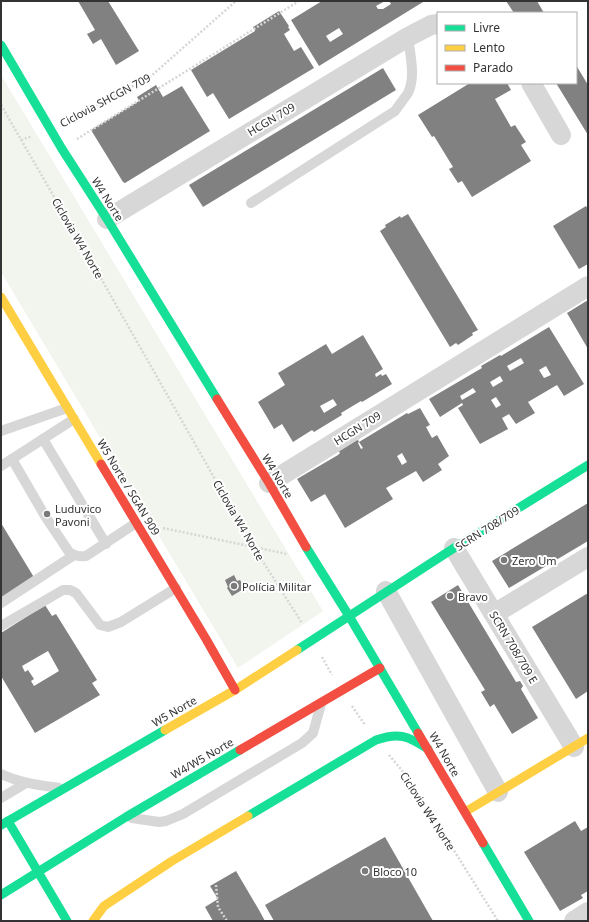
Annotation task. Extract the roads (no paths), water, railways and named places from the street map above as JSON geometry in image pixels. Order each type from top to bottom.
[{"type":"main road","name":"W4 Norte","points":[[1,46],[50,130],[107,219],[269,482],[314,561],[349,616],[529,921]]},
{"type":"main road","name":"W5 Norte / SGAN 909","points":[[1,297],[176,588],[235,690]]},
{"type":"main road","name":"SCRN 708/709","points":[[349,616],[454,548],[588,465]]},
{"type":"main road","name":"W5 Norte","points":[[4,823],[235,690],[349,616]]},
{"type":"main road","name":"W4/W5 Norte","points":[[1,895],[126,817],[380,668]]},
{"type":"main road","points":[[93,921],[104,906],[172,861],[376,740],[387,736],[406,736],[429,750]]},
{"type":"main road","points":[[465,812],[581,742]]},
{"type":"main road","points":[[4,823],[38,872],[67,921]]},
{"type":"street","name":"HCGN 709","points":[[107,219],[408,37],[431,25],[437,24]]},
{"type":"street","points":[[532,84],[561,136]]},
{"type":"street","name":"HCGN 709","points":[[269,482],[588,286]]},
{"type":"street","name":"SCRN 708/709 E","points":[[454,548],[494,614],[581,742]]},
{"type":"street","points":[[494,614],[588,557]]},
{"type":"street","points":[[386,591],[498,792]]},
{"type":"street","points":[[574,921],[588,912]]},
{"type":"lane","points":[[251,203],[395,111],[408,93],[411,83],[412,67],[408,37]]},
{"type":"lane","points":[[1,432],[67,408]]},
{"type":"lane","points":[[1,466],[74,419]]},
{"type":"lane","points":[[43,439],[106,544]]},
{"type":"lane","points":[[12,459],[45,516],[69,552],[74,555],[79,557],[86,556],[136,523]]},
{"type":"lane","points":[[1,603],[74,555]]},
{"type":"lane","points":[[1,626],[63,590],[70,590],[76,593],[100,625],[108,627],[121,622],[176,588]]},
{"type":"lane","points":[[126,817],[159,822],[166,821],[183,814],[302,743],[312,733],[322,702]]},
{"type":"lane","points":[[1,774],[11,779],[26,783],[64,788]]},
{"type":"lane","points":[[1,798],[26,783]]},
{"type":"place","name":"Luduvico Pavoni","points":[[47,514]]},
{"type":"place","name":"Zero Um","points":[[504,560]]},
{"type":"place","name":"Polícia Militar","points":[[234,586]]},
{"type":"place","name":"Bravo","points":[[450,596]]},
{"type":"place","name":"Bloco 10","points":[[365,871]]}]
